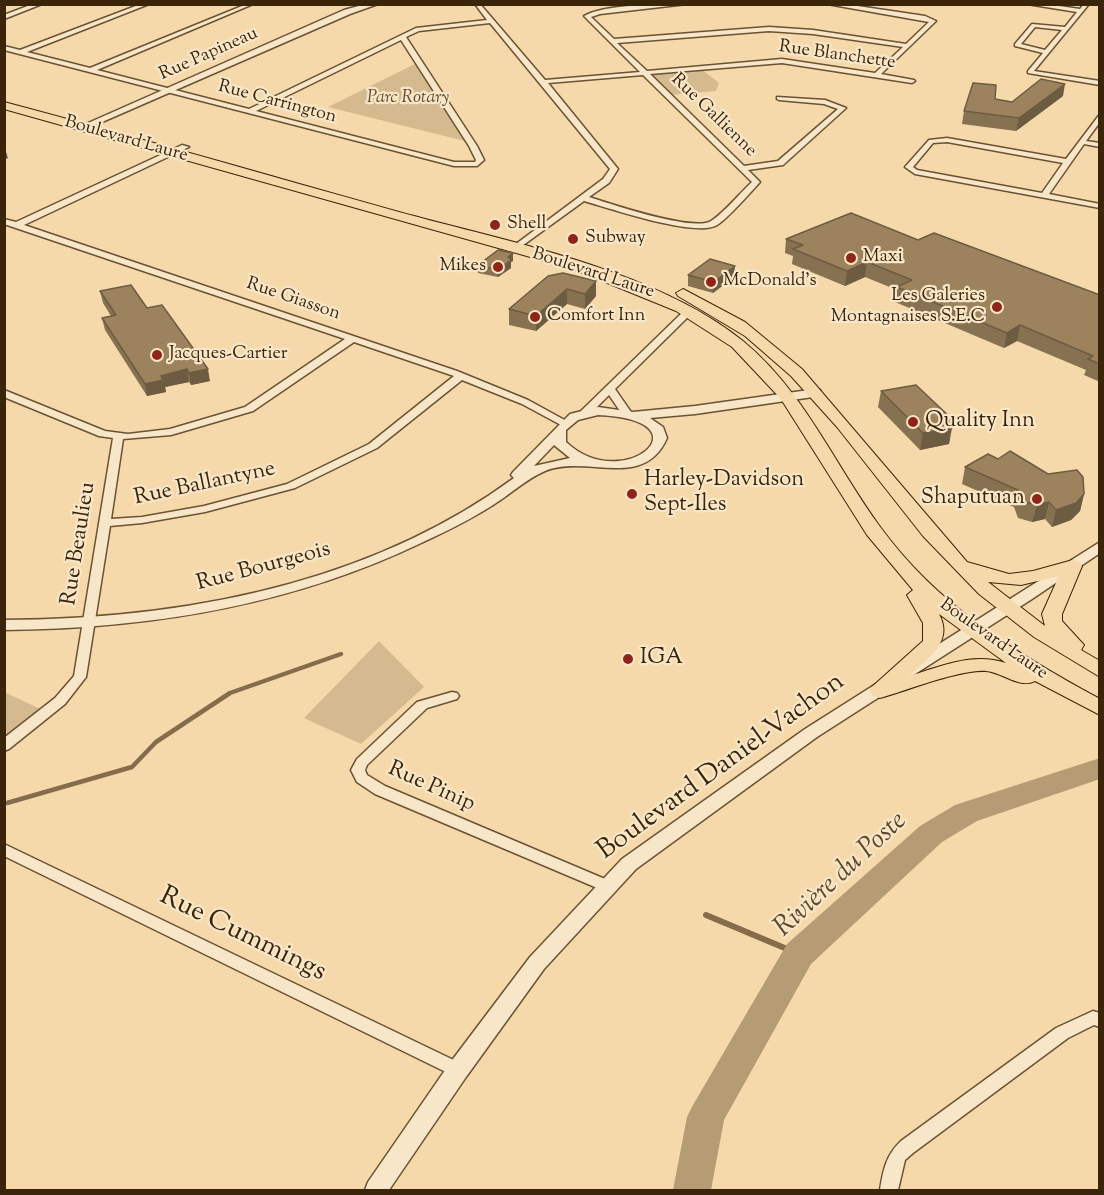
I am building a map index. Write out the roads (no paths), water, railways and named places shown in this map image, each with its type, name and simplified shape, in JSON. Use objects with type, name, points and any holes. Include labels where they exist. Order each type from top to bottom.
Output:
[{"type":"highway","name":"Boulevard Laure","points":[[4,95],[520,245],[647,290],[689,310],[725,332],[762,366],[788,397],[874,532],[924,590],[972,630],[1055,684],[1100,709]]},
{"type":"highway","name":"Boulevard Laure","points":[[4,105],[171,153],[651,280],[682,292],[732,321],[771,349],[816,393],[926,530],[1006,609],[1100,670]]},
{"type":"highway","points":[[926,530],[970,567],[989,578],[1023,580],[1073,566]]},
{"type":"highway","points":[[880,691],[927,647],[935,633],[932,616],[898,562]]},
{"type":"highway","points":[[1073,566],[1056,605],[1052,622],[1064,637],[1100,665]]},
{"type":"highway","points":[[880,691],[967,666],[987,664],[1015,671],[1100,709]]},
{"type":"street","points":[[4,17],[40,4]]},
{"type":"street","points":[[21,52],[147,4]]},
{"type":"street","points":[[92,70],[251,4]]},
{"type":"street","points":[[347,12],[355,4],[372,5]]},
{"type":"street","points":[[477,4],[576,120],[614,170],[606,181],[520,245]]},
{"type":"street","name":"Rue Gallienne","points":[[583,198],[688,226],[706,226],[713,224],[756,182],[587,15],[685,4]]},
{"type":"street","points":[[829,4],[933,21],[876,76]]},
{"type":"street","points":[[1029,4],[1081,11]]},
{"type":"street","points":[[1087,4],[1029,72],[1100,83]]},
{"type":"street","name":"Rue Papineau","points":[[83,127],[347,12],[372,5]]},
{"type":"street","points":[[250,111],[431,26],[491,21]]},
{"type":"street","points":[[1047,52],[1017,45],[1035,25],[1066,29]]},
{"type":"street","points":[[614,41],[770,29],[796,30],[908,46]]},
{"type":"street","name":"Rue Carrington","points":[[4,48],[454,164],[473,166],[480,160],[473,146],[403,38]]},
{"type":"street","name":"Rue Blanchette","points":[[542,82],[782,61],[912,81]]},
{"type":"street","points":[[744,168],[780,163],[843,108],[825,102],[779,98]]},
{"type":"street","points":[[1044,196],[1100,116]]},
{"type":"street","points":[[1068,162],[946,140],[931,141],[909,167],[915,172],[1100,206]]},
{"type":"street","points":[[1082,142],[1100,145]]},
{"type":"street","points":[[17,225],[185,147]]},
{"type":"street","name":"Rue Giasson","points":[[4,221],[460,376],[525,402],[565,423]]},
{"type":"street","points":[[565,423],[585,413],[689,310]]},
{"type":"street","points":[[4,393],[103,434],[118,437],[171,432],[249,409],[352,339]]},
{"type":"street","name":"Rue Ballantyne","points":[[105,523],[141,520],[205,509],[291,486],[373,447],[460,376]]},
{"type":"street","points":[[610,388],[631,414],[654,425],[659,431],[673,420],[695,411]]},
{"type":"street","points":[[585,413],[631,414],[695,411],[816,393]]},
{"type":"street","name":"Rue Bourgeois","points":[[514,481],[522,468],[557,435],[565,423]]},
{"type":"street","name":"Rue Bourgeois","points":[[4,625],[89,624],[158,617],[235,602],[297,586],[373,559],[436,531],[485,504],[514,481],[549,465],[566,461],[622,464],[643,458],[657,448],[660,440],[659,431]]},
{"type":"street","points":[[557,435],[565,451],[589,462]]},
{"type":"street","name":"Rue Beaulieu","points":[[4,746],[72,688],[82,669],[118,437]]},
{"type":"street","name":"Boulevard Daniel-Vachon","points":[[376,1191],[458,1070],[537,963],[629,864],[811,733],[880,691],[1073,566],[1100,546]]},
{"type":"street","name":"Rue Pinip","points":[[452,696],[422,705],[362,762],[358,770],[362,778],[380,790],[607,886]]},
{"type":"street","name":"Rue Cummings","points":[[4,849],[458,1070]]},
{"type":"street","points":[[889,1191],[897,1156],[923,1133],[1062,1033],[1092,1018],[1100,1020]]},
{"type":"waterway","points":[[7,803],[132,767],[156,742],[230,693],[341,654]]},
{"type":"waterway","name":"Rivière du Poste","points":[[692,1190],[706,1117],[799,954],[931,834],[966,813],[1100,768]]},
{"type":"waterway","points":[[706,915],[799,954]]},
{"type":"place","name":"Shell","points":[[495,225]]},
{"type":"place","name":"Subway","points":[[573,239]]},
{"type":"place","name":"Maxi","points":[[851,258]]},
{"type":"place","name":"Mikes","points":[[498,267]]},
{"type":"place","name":"McDonald's","points":[[711,282]]},
{"type":"place","name":"Les Galeries Montagnaises S.E.C","points":[[997,307]]},
{"type":"place","name":"Comfort Inn","points":[[535,317]]},
{"type":"place","name":"Jacques-Cartier","points":[[157,355]]},
{"type":"place","name":"Quality Inn","points":[[913,422]]},
{"type":"place","name":"Harley-Davidson Sept-Iles","points":[[632,494]]},
{"type":"place","name":"Shaputuan","points":[[1037,499]]},
{"type":"place","name":"IGA","points":[[628,659]]},
{"type":"park label","name":"Parc Rotary","points":[[408,99]]}]
